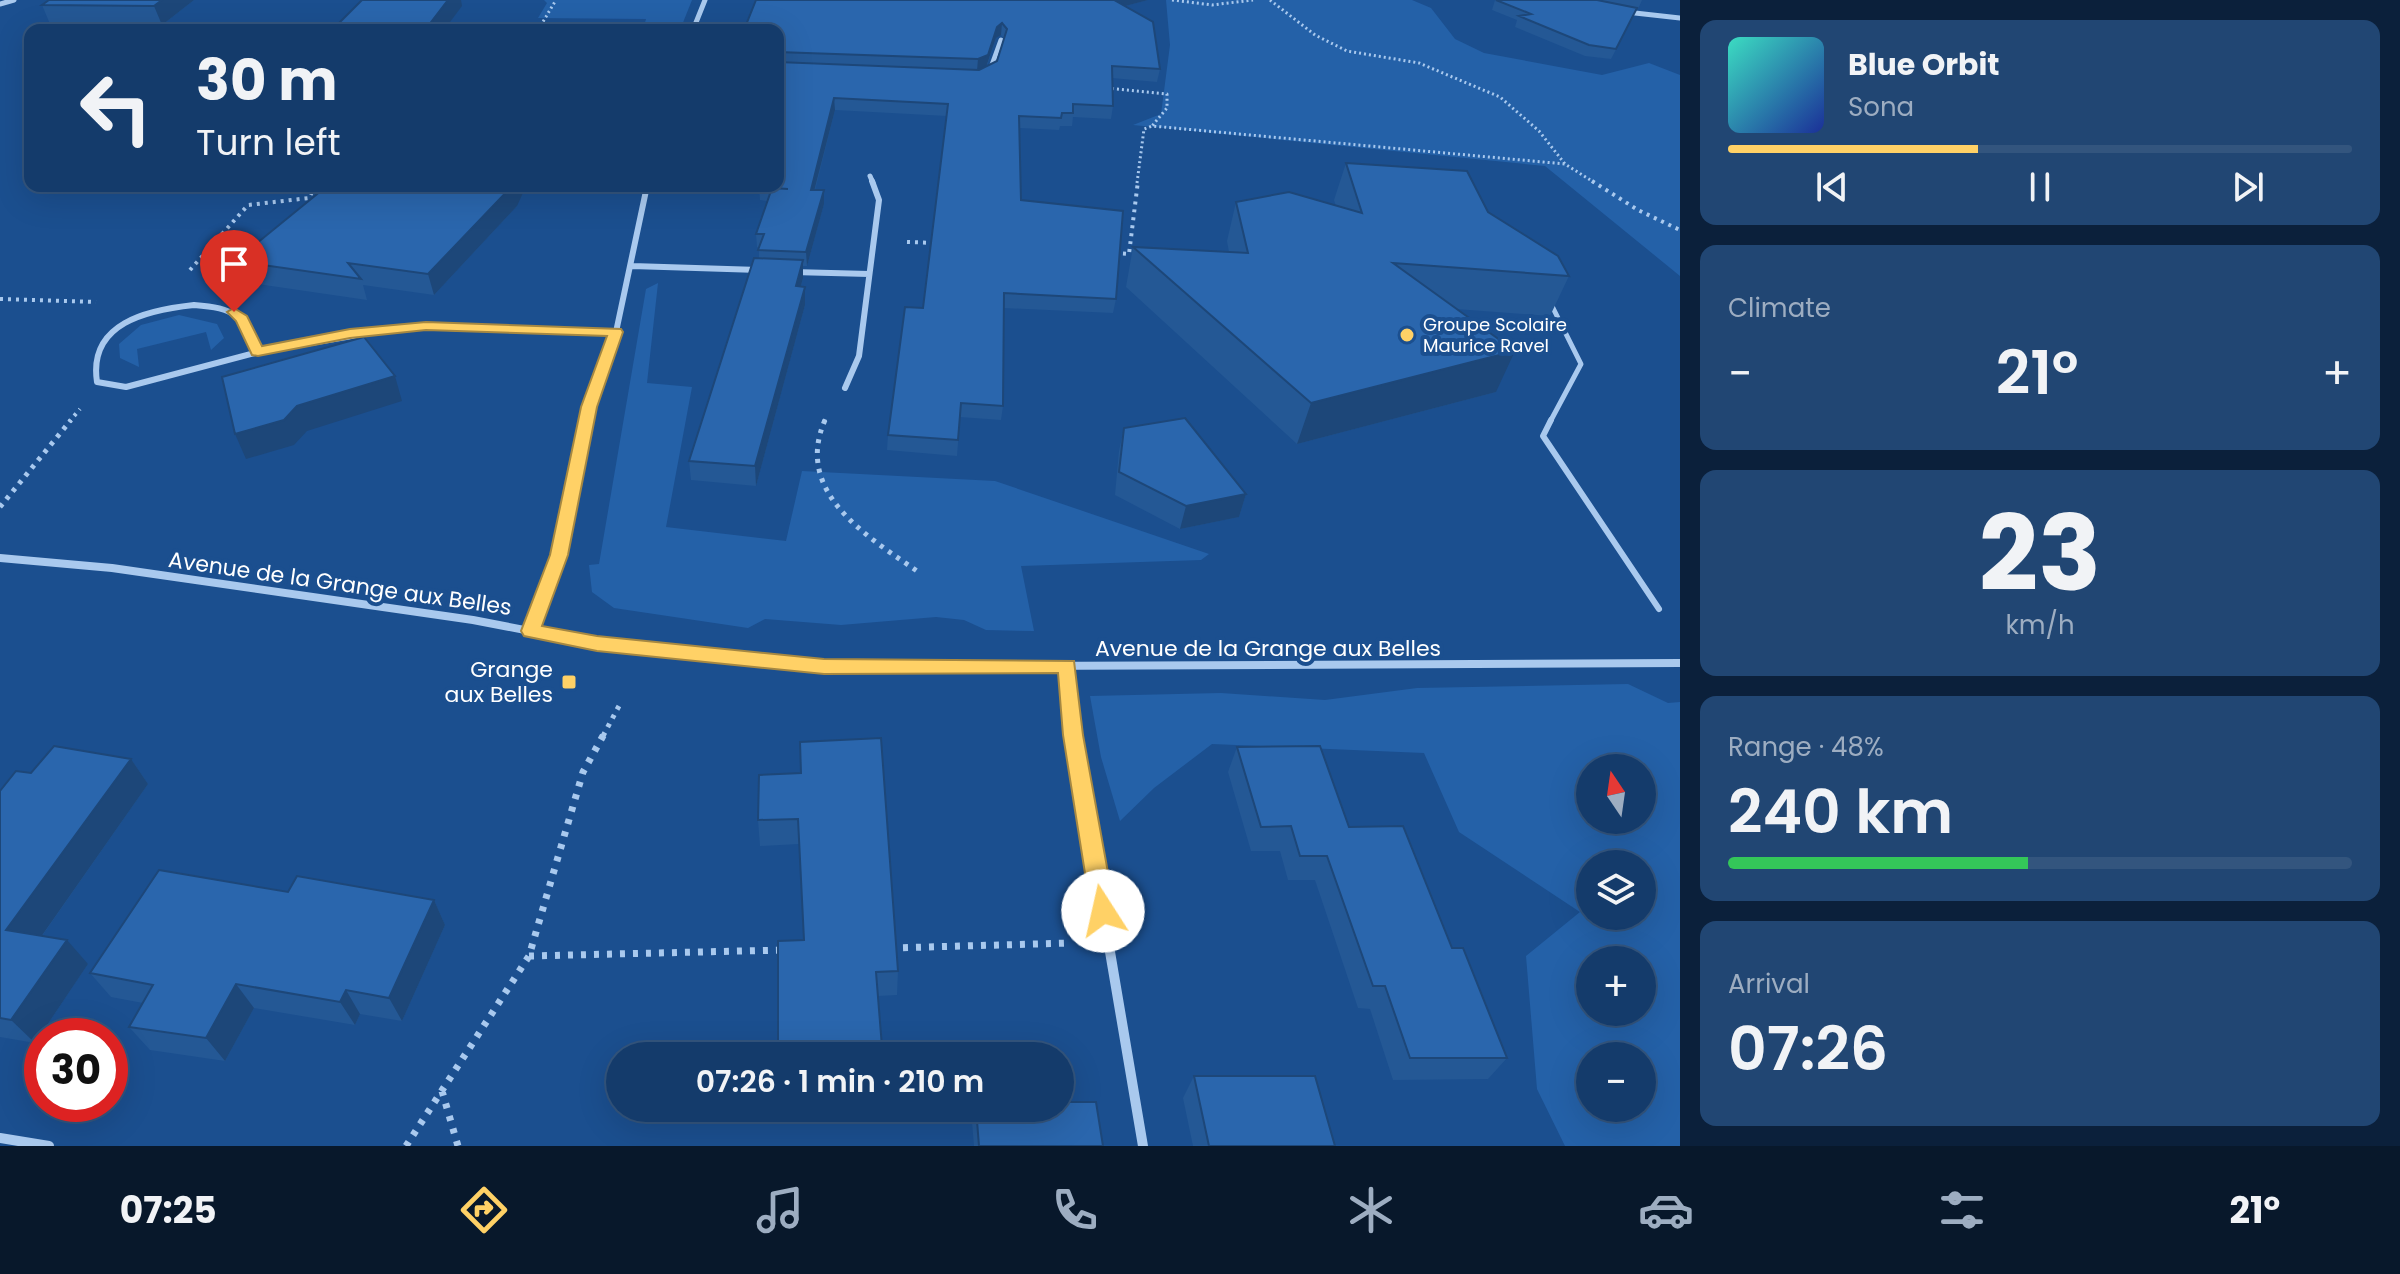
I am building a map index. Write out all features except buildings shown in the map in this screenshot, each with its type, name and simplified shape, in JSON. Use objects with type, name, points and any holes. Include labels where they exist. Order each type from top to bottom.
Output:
[{"type":"street","points":[[0,4],[14,0]]},
{"type":"street","points":[[695,24],[705,0]]},
{"type":"street","points":[[1624,12],[1680,18]]},
{"type":"street","points":[[984,76],[991,71],[1001,40]]},
{"type":"street","points":[[845,388],[859,356],[879,200],[870,176]]},
{"type":"street","points":[[531,631],[559,555],[589,407],[616,332],[646,192]]},
{"type":"street","points":[[632,266],[764,271]]},
{"type":"street","points":[[779,271],[869,274]]},
{"type":"street","points":[[258,352],[242,319],[234,312],[192,305],[156,311],[118,327],[95,349],[94,376],[104,386],[126,387],[258,352],[350,334],[426,326],[616,332]]},
{"type":"street","name":"Avenue de la Grange aux Belles","points":[[0,558],[112,568],[531,631],[597,644],[824,667],[1680,663]]},
{"type":"street","points":[[1067,666],[1073,735],[1143,1146]]},
{"type":"street","points":[[0,1138],[49,1146]]},
{"type":"lane","points":[[1548,299],[1581,364],[1543,436],[1659,609]]},
{"type":"path","points":[[542,24],[556,0]]},
{"type":"path","points":[[1172,0],[1212,5],[1253,0]]},
{"type":"path","points":[[1270,0],[1315,35],[1347,51],[1419,63],[1500,97],[1539,131],[1565,164],[1638,210],[1680,230]]},
{"type":"path","points":[[1098,88],[1155,90],[1167,94],[1169,104],[1165,115],[1144,129],[1129,254],[1113,253]]},
{"type":"path","points":[[1152,126],[1565,164]]},
{"type":"path","points":[[187,273],[248,205],[309,198],[312,192]]},
{"type":"path","points":[[874,240],[938,244]]},
{"type":"path","points":[[0,299],[104,303],[156,311]]},
{"type":"path","points":[[0,507],[74,415],[104,386]]},
{"type":"path","points":[[845,388],[822,423],[814,467],[830,501],[920,573]]},
{"type":"path","points":[[406,1146],[529,956],[583,772],[620,704]]},
{"type":"path","points":[[884,948],[1071,943]]},
{"type":"path","points":[[529,956],[791,950]]},
{"type":"path","points":[[442,1091],[458,1146]]},
{"type":"shaded area","points":[[544,0],[692,0],[682,24],[645,24],[646,19],[538,18],[547,3]]},
{"type":"shaded area","points":[[1166,0],[1412,0],[1431,8],[1455,39],[1484,53],[1602,75],[1649,63],[1680,75],[1680,276],[1545,166],[1133,125],[1161,114],[1170,45]]},
{"type":"shaded area","points":[[658,283],[647,383],[692,387],[666,527],[786,541],[802,471],[995,481],[1209,554],[1201,560],[1021,566],[1034,631],[986,630],[964,620],[936,617],[841,625],[765,619],[748,628],[614,608],[592,592],[589,565],[599,564],[646,289]]},
{"type":"shaded area","points":[[179,315],[217,324],[224,338],[211,350],[206,332],[137,349],[139,367],[120,358],[119,344],[141,325]]},
{"type":"shaded area","points":[[1628,684],[1668,703],[1680,702],[1680,1146],[1565,1146],[1537,1089],[1526,956],[1576,915],[1576,930],[1656,930],[1656,850],[1576,850],[1576,909],[1459,832],[1424,753],[1212,744],[1154,788],[1120,821],[1101,757],[1090,696],[1221,693],[1325,700],[1417,688]]},
{"type":"place","name":"Groupe Scolaire Maurice Ravel","points":[[1407,335]]},
{"type":"place","name":"Grange aux Belles","points":[[569,682]]},
{"type":"route","points":[[234,312],[242,319],[258,352],[350,334],[426,326],[616,332],[589,407],[559,555],[531,631],[597,644],[824,667],[1067,666],[1073,735],[1103,911]]}]
